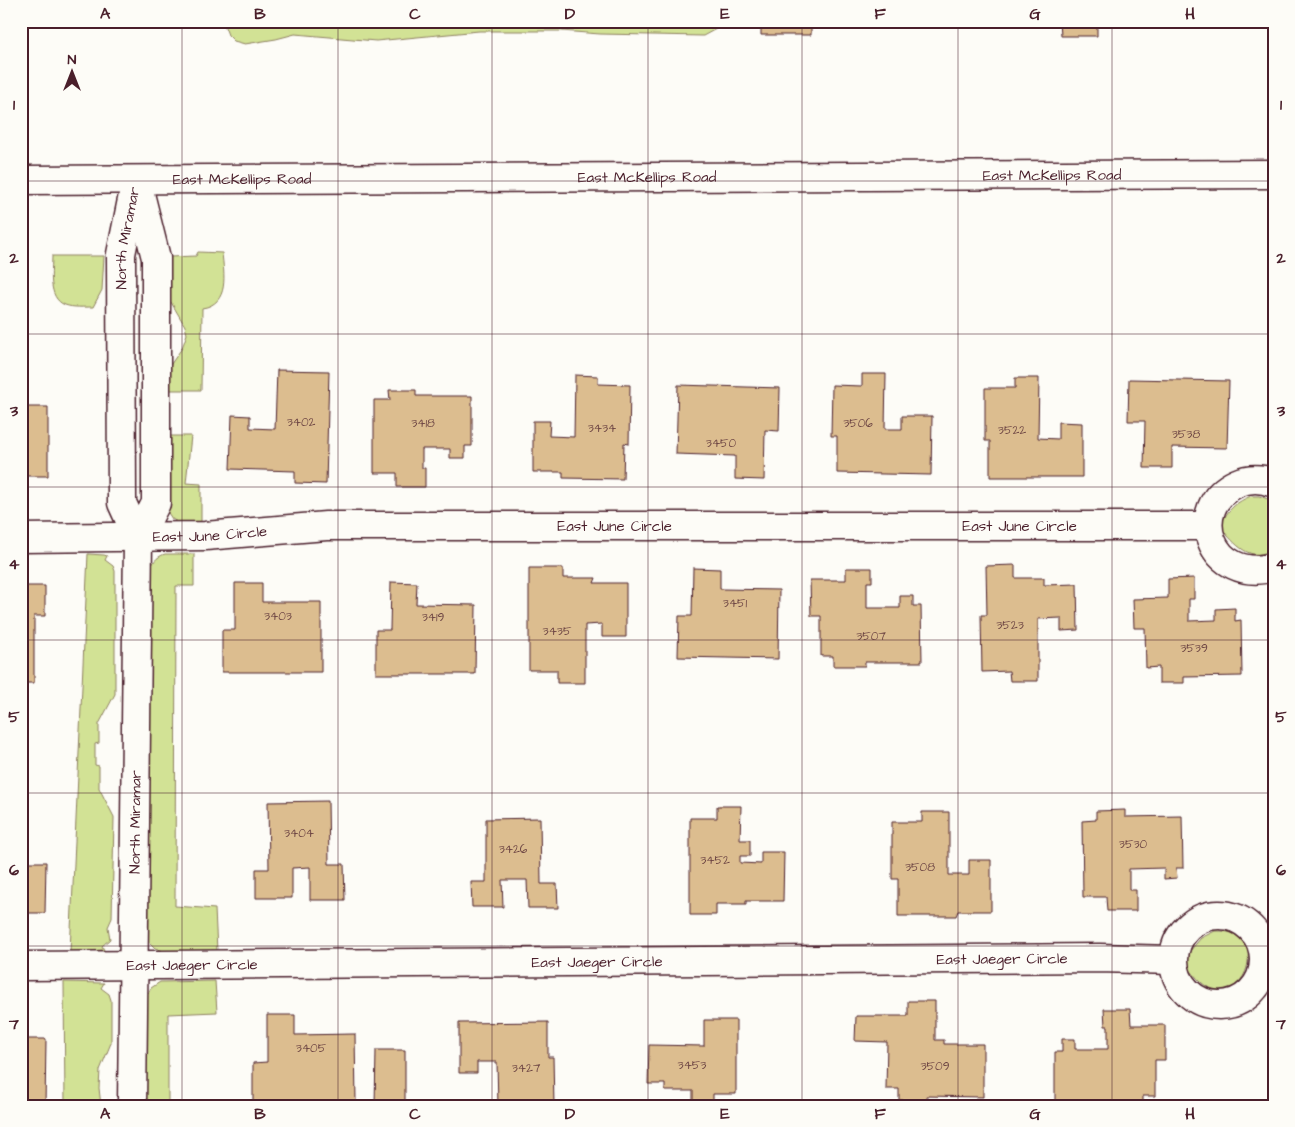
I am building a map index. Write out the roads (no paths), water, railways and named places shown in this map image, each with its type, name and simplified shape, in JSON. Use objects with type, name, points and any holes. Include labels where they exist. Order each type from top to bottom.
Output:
[{"type":"street","name":"East McKellips Road","points":[[21,180],[1274,174]]},
{"type":"street","name":"North Miramar","points":[[132,1106],[138,538],[122,503],[121,254],[136,180]]},
{"type":"street","points":[[1274,483],[1257,478],[1242,480],[1228,487],[1217,497],[1210,511],[1208,526],[1211,541],[1215,548],[1230,564],[1245,570],[1260,571],[1274,567]]},
{"type":"street","name":"East June Circle","points":[[21,538],[205,536],[326,526],[1208,526]]},
{"type":"street","name":"East Jaeger Circle","points":[[21,966],[1089,958],[1173,960]]}]
